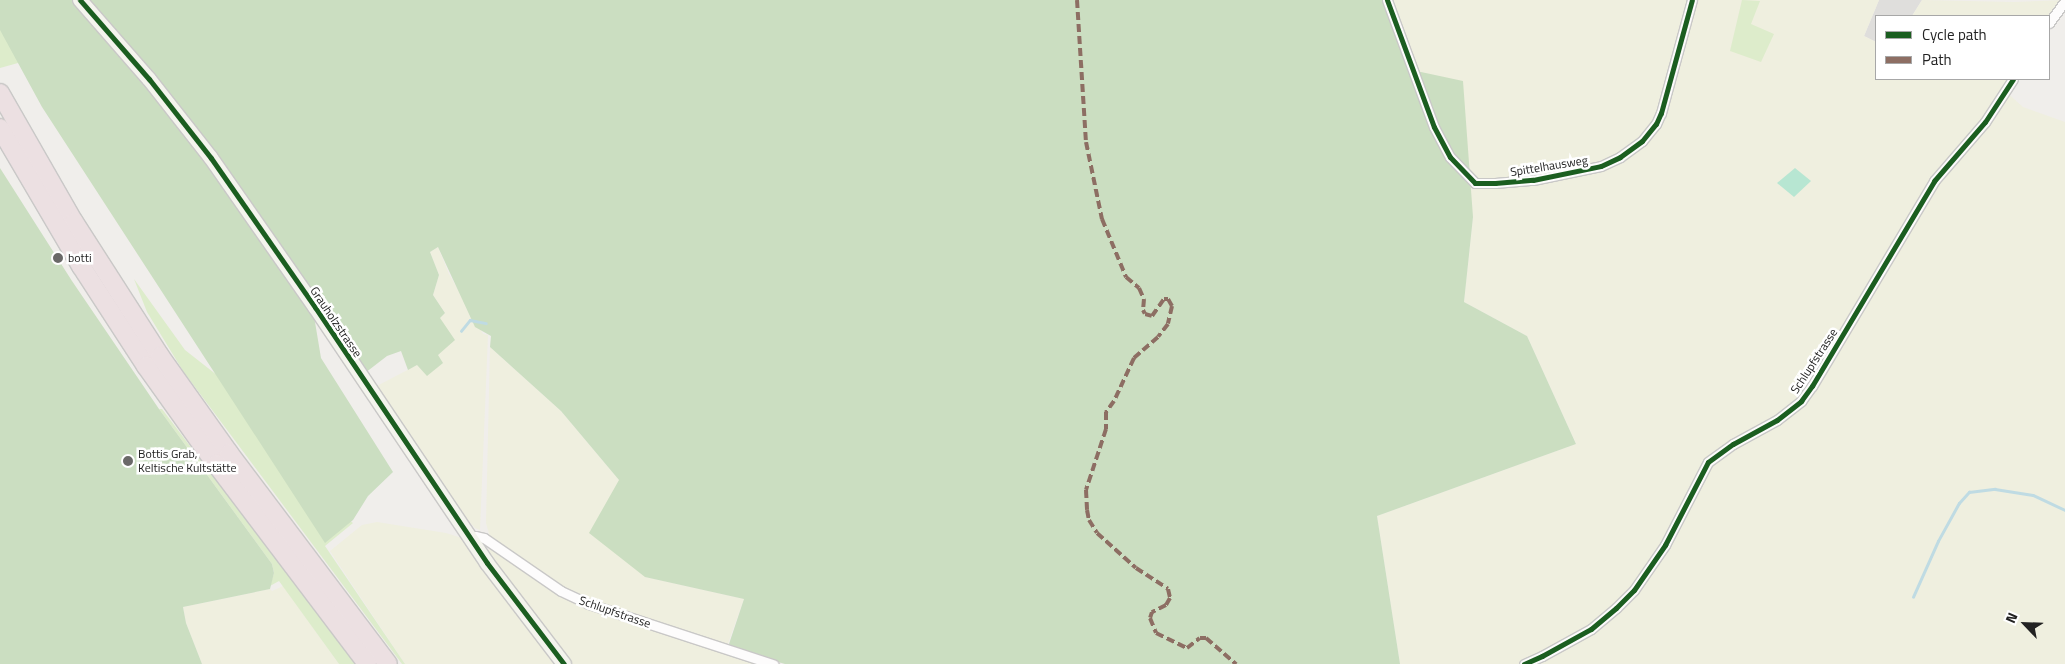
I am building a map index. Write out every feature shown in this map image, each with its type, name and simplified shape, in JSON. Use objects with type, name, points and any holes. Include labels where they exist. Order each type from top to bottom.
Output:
[{"type":"highway","points":[[0,93],[74,222],[155,349],[209,426],[388,664]]},
{"type":"highway","points":[[0,128],[76,259],[146,366],[221,471],[367,664]]},
{"type":"street","name":"Grauholzstrasse","points":[[80,0],[149,79],[211,158],[471,538],[564,664]]},
{"type":"street","name":"Spittelhausweg","points":[[1387,0],[1434,127],[1450,157],[1475,183],[1495,184],[1533,180],[1601,166],[1620,157],[1642,141],[1656,124],[1661,113],[1692,0]]},
{"type":"street","points":[[2050,22],[2065,1]]},
{"type":"street","name":"Schlupfstrasse","points":[[1524,664],[1591,629],[1616,608],[1634,590],[1666,545],[1708,462],[1733,444],[1777,420],[1801,401],[1812,386],[1934,181],[1985,122],[2012,80]]},
{"type":"street","name":"Schlupfstrasse","points":[[471,538],[476,536],[484,538],[561,591],[589,604],[773,664]]},
{"type":"shaded area","points":[[1879,0],[1922,0],[1913,15],[1875,15],[1875,42],[1864,36]]},
{"type":"green space","points":[[0,0],[1383,0],[1407,69],[1463,81],[1473,217],[1464,302],[1527,336],[1576,444],[1377,516],[1400,664],[785,664],[733,649],[729,644],[744,599],[645,577],[589,533],[619,480],[561,411],[490,347],[491,336],[475,327],[438,247],[430,252],[439,275],[433,295],[445,313],[440,318],[455,340],[438,355],[443,363],[427,376],[417,365],[408,370],[401,351],[387,356],[365,373],[314,316],[321,358],[393,472],[368,496],[353,520],[325,543],[42,107],[0,30]]},
{"type":"green space","points":[[1383,0],[1879,0],[1864,36],[1875,42],[1875,80],[2012,80],[2005,91],[2023,107],[2065,122],[2065,664],[1400,664],[1377,516],[1576,444],[1527,336],[1464,302],[1473,217],[1407,69]]},
{"type":"green space","points":[[1742,0],[1760,1],[1751,24],[1774,34],[1761,62],[1730,51]]},
{"type":"green space","points":[[1922,0],[2013,2],[2065,0],[2050,15],[1913,15]]},
{"type":"green space","points":[[0,21],[27,46],[18,63],[0,68]]},
{"type":"green space","points":[[0,168],[72,281],[159,409],[272,564],[274,573],[270,589],[183,607],[186,623],[202,664],[0,664]]},
{"type":"green space","points":[[1795,168],[1811,181],[1794,197],[1777,183]]},
{"type":"green space","points":[[438,247],[449,274],[483,334],[488,335],[480,530],[475,528],[464,516],[414,449],[373,388],[417,365],[427,375],[438,355],[440,318],[445,313],[433,295],[439,275],[430,252]]},
{"type":"green space","points":[[134,279],[185,350],[260,409],[332,507],[353,523],[325,546],[405,664],[402,664],[183,371],[147,312]]},
{"type":"green space","points":[[490,347],[561,411],[619,480],[645,577],[744,599],[726,649],[773,664],[405,664],[330,551],[362,525],[377,522],[446,533],[462,538],[477,559],[496,544],[490,537],[486,523]]},
{"type":"green space","points":[[159,409],[162,409],[355,664],[339,664],[279,581],[270,586],[274,573],[272,564]]},
{"type":"green space","points":[[283,586],[339,664],[202,664],[186,623],[183,607],[270,589],[272,591]]},
{"type":"waterway","points":[[461,331],[470,320],[486,323]]},
{"type":"waterway","points":[[1913,597],[1938,541],[1959,503],[1969,492],[1995,489],[2033,495],[2065,510]]},
{"type":"marked path","points":[[1077,0],[1086,142],[1102,219],[1126,277],[1139,288],[1144,299],[1143,310],[1145,314],[1152,316],[1164,299],[1168,299],[1172,306],[1168,324],[1158,337],[1134,358],[1114,401],[1106,412],[1106,429],[1086,490],[1089,520],[1097,533],[1136,568],[1168,589],[1170,598],[1166,605],[1152,612],[1150,618],[1156,633],[1187,648],[1200,638],[1206,638],[1236,664]]},
{"type":"cycle path","points":[[80,0],[149,79],[211,158],[315,307],[487,563],[564,664]]},
{"type":"cycle path","points":[[1387,0],[1434,127],[1450,157],[1475,183],[1533,180],[1601,166],[1620,157],[1642,141],[1656,124],[1661,113],[1692,0]]},
{"type":"cycle path","points":[[1524,664],[1591,629],[1616,608],[1634,590],[1665,545],[1708,462],[1733,444],[1777,420],[1801,401],[1812,386],[1934,181],[1985,122],[2012,80]]},
{"type":"place","name":"botti","points":[[58,258]]},
{"type":"place","name":"Bottis Grab, Keltische Kultstätte","points":[[128,461]]}]
